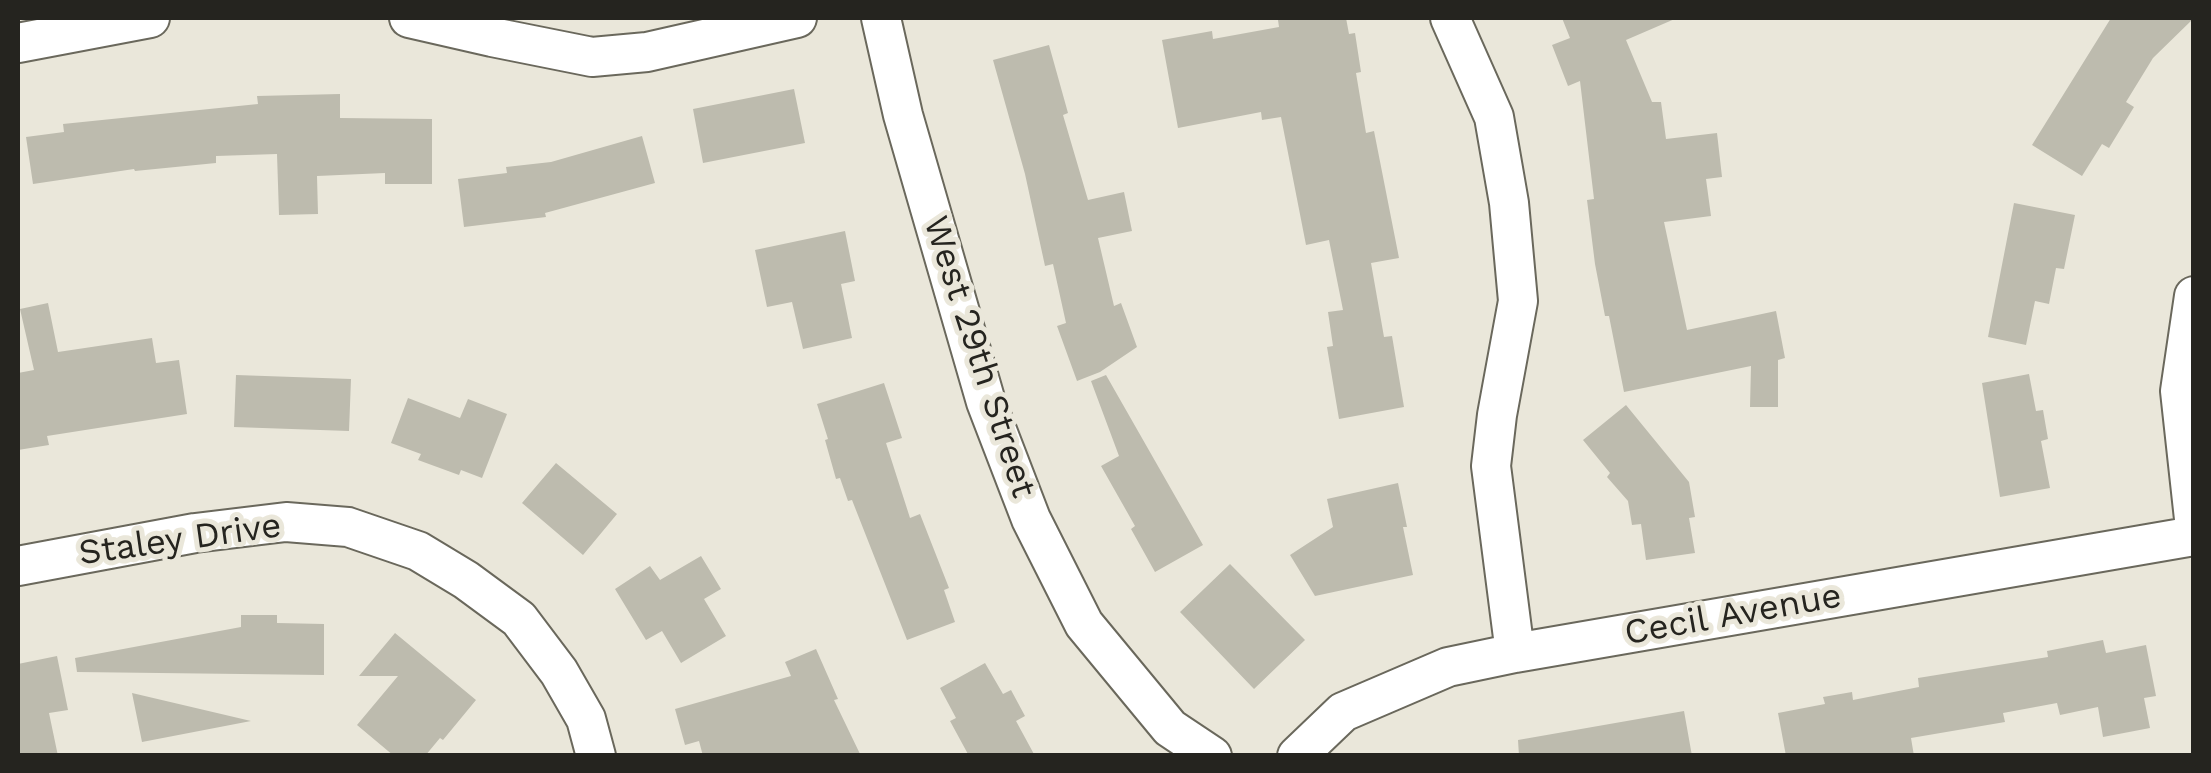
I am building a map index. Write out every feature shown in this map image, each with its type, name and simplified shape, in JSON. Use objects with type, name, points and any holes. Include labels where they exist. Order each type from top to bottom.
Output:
[{"type":"street","points":[[18,43],[150,18]]},
{"type":"street","points":[[409,18],[592,57],[647,52],[797,18]]},
{"type":"street","name":"West 29th Street","points":[[881,18],[903,115],[986,402],[1031,519],[1084,624],[1170,728],[1212,756]]},
{"type":"street","points":[[1450,18],[1494,117],[1509,203],[1518,300],[1492,466],[1515,653]]},
{"type":"street","points":[[2194,296],[2180,392],[2194,519]]},
{"type":"street","name":"Staley Drive","points":[[18,566],[195,533],[268,524],[348,527],[418,552],[466,580],[519,619],[559,672],[586,719],[596,756]]},
{"type":"street","name":"Cecil Avenue","points":[[1298,756],[1342,712],[1448,667],[2194,536]]},
{"type":"building","points":[[1346,18],[1349,34],[1355,33],[1361,72],[1356,73],[1366,133],[1374,131],[1399,258],[1371,263],[1384,337],[1392,336],[1404,407],[1339,419],[1327,347],[1333,346],[1328,312],[1343,310],[1329,240],[1306,245],[1281,117],[1262,120],[1261,112],[1178,128],[1162,40],[1212,31],[1213,39],[1279,27],[1278,20]]},
{"type":"building","points":[[1562,18],[1677,18],[1626,40],[1652,102],[1661,102],[1666,139],[1717,133],[1722,177],[1706,179],[1711,216],[1664,222],[1687,330],[1776,311],[1785,358],[1778,360],[1778,407],[1750,407],[1751,366],[1624,392],[1595,264],[1587,200],[1594,199],[1580,81],[1568,86],[1552,45],[1570,38]]},
{"type":"building","points":[[2111,18],[2194,18],[2153,58],[2126,102],[2134,107],[2109,148],[2102,144],[2082,176],[2032,145]]},
{"type":"building","points":[[1049,45],[1068,113],[1063,115],[1088,200],[1124,192],[1132,231],[1098,238],[1114,306],[1121,303],[1137,347],[1100,372],[1077,381],[1057,326],[1066,323],[1053,264],[1045,266],[1025,174],[993,60]]},
{"type":"building","points":[[794,89],[805,143],[703,163],[693,109]]},
{"type":"building","points":[[340,94],[340,118],[432,119],[432,184],[385,184],[385,173],[317,176],[318,214],[279,215],[277,154],[216,156],[216,163],[134,169],[33,184],[26,137],[64,132],[63,124],[258,104],[257,96]]},
{"type":"building","points":[[642,136],[655,183],[545,213],[546,217],[464,227],[458,179],[507,173],[506,167],[551,162]]},
{"type":"building","points":[[2014,203],[2075,215],[2064,269],[2056,268],[2049,304],[2035,301],[2026,345],[1988,337]]},
{"type":"building","points":[[845,231],[855,281],[841,284],[852,338],[803,349],[792,302],[767,307],[755,250]]},
{"type":"building","points":[[48,303],[58,352],[152,338],[156,363],[179,360],[187,414],[47,436],[49,445],[18,450],[18,373],[34,370],[20,309]]},
{"type":"building","points":[[2029,374],[2036,411],[2043,410],[2048,439],[2041,441],[2050,488],[2000,497],[1982,383]]},
{"type":"building","points":[[236,375],[351,379],[349,431],[234,427]]},
{"type":"building","points":[[1106,375],[1203,545],[1155,572],[1131,529],[1135,526],[1101,466],[1119,456],[1091,381]]},
{"type":"building","points":[[884,383],[902,438],[886,443],[910,518],[920,514],[949,588],[944,590],[955,622],[907,640],[852,500],[848,501],[840,478],[836,479],[817,404]]},
{"type":"building","points":[[408,398],[460,418],[468,399],[507,414],[482,478],[461,470],[459,475],[418,460],[421,454],[391,443]]},
{"type":"building","points":[[1626,405],[1689,482],[1695,517],[1689,518],[1695,553],[1646,560],[1641,524],[1632,525],[1628,501],[1583,440]]},
{"type":"building","points":[[556,463],[617,514],[583,555],[522,503]]},
{"type":"building","points":[[1398,483],[1413,575],[1315,596],[1290,555],[1333,527],[1327,499]]},
{"type":"building","points":[[701,556],[721,589],[704,599],[726,636],[681,663],[662,631],[646,640],[615,589],[650,566],[660,580]]},
{"type":"building","points":[[1230,564],[1305,640],[1254,689],[1180,612]]},
{"type":"building","points":[[241,615],[277,615],[277,623],[324,624],[324,675],[77,672],[75,658],[241,627]]},
{"type":"building","points":[[395,633],[476,700],[425,756],[394,756],[357,725],[398,676],[359,676]]},
{"type":"building","points":[[2103,640],[2106,653],[2146,645],[2156,696],[2144,698],[2150,728],[2103,737],[2098,707],[2060,715],[2057,703],[2003,713],[2005,722],[1911,738],[1914,756],[1786,756],[1778,713],[1825,704],[1823,697],[1852,692],[1853,700],[1919,687],[1918,678],[2048,657],[2047,651]]},
{"type":"building","points":[[816,649],[838,699],[834,700],[861,756],[703,756],[699,741],[685,745],[675,709],[791,676],[785,662]]},
{"type":"building","points":[[57,656],[68,710],[49,713],[58,756],[18,756],[18,664]]},
{"type":"building","points":[[985,663],[1003,694],[1011,690],[1025,716],[1016,721],[1035,756],[969,756],[950,721],[956,718],[940,688]]},
{"type":"building","points":[[132,693],[251,721],[142,742]]},
{"type":"building","points":[[1684,711],[1692,756],[1519,756],[1518,740]]}]
